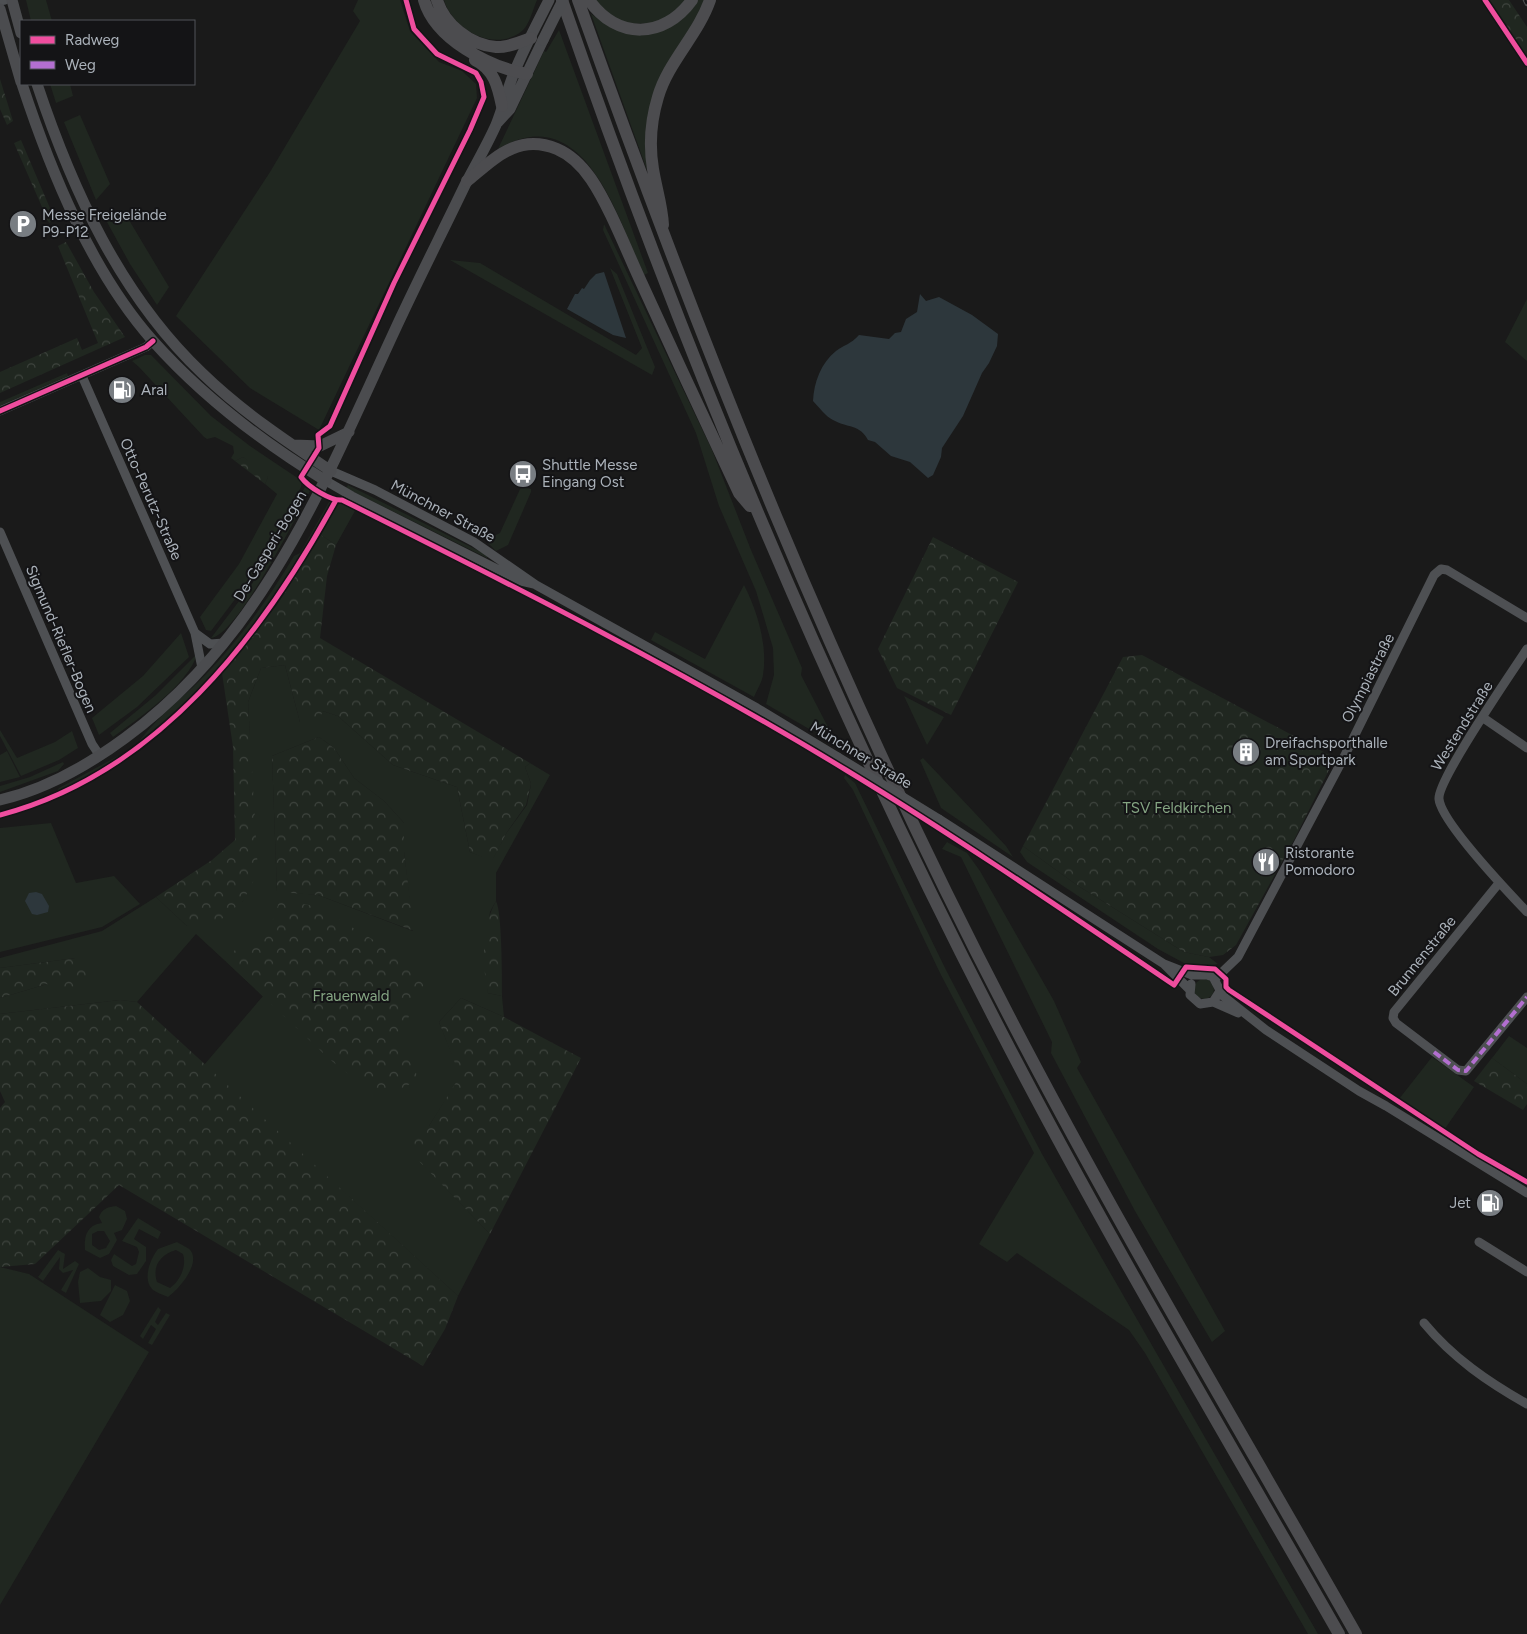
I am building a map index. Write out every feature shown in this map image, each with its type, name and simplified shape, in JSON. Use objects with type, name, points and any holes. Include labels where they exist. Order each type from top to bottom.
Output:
[{"type":"highway","points":[[424,0],[435,24],[459,45],[521,73]]},
{"type":"highway","points":[[437,0],[442,15],[450,24],[463,34],[479,42],[495,47],[537,39]]},
{"type":"highway","points":[[563,0],[583,60],[699,373],[758,516],[861,748],[996,1022],[1118,1249],[1339,1634]]},
{"type":"highway","points":[[578,0],[663,235],[739,427],[830,642],[946,889],[1068,1128],[1356,1634]]},
{"type":"highway","points":[[589,0],[609,21],[622,27],[638,30],[652,28],[674,19],[692,0]]},
{"type":"highway","points":[[663,235],[662,206],[651,154],[655,109],[663,84],[698,26],[710,0]]},
{"type":"highway","points":[[459,45],[463,54],[480,62],[489,71],[494,79],[502,106]]},
{"type":"highway","points":[[467,181],[499,154],[524,144],[535,144],[558,150],[579,164],[591,180],[618,233],[739,493],[758,516]]},
{"type":"main road","points":[[12,0],[20,29]]},
{"type":"main road","points":[[537,39],[538,23],[549,0]]},
{"type":"main road","points":[[496,125],[502,106],[521,73],[537,39],[563,0]]},
{"type":"main road","points":[[0,9],[20,76]]},
{"type":"main road","points":[[496,125],[510,109],[521,73]]},
{"type":"main road","points":[[23,85],[36,126],[78,223],[112,286],[153,341],[192,382],[230,415],[329,476]]},
{"type":"main road","points":[[37,85],[68,168],[90,217],[125,279],[161,329],[201,373],[238,405],[294,445],[329,476]]},
{"type":"main road","name":"De-Gasperi-Bogen","points":[[0,800],[50,783],[100,756],[148,720],[202,668],[224,643],[274,575],[329,476],[403,312],[496,125]]},
{"type":"main road","points":[[294,445],[320,446],[349,432]]},
{"type":"street","points":[[0,2],[5,0]]},
{"type":"street","points":[[0,411],[146,347],[153,341]]},
{"type":"street","name":"Otto-Perutz-Straße","points":[[82,376],[195,633],[202,668]]},
{"type":"street","name":"Münchner Straße","points":[[329,476],[352,496],[521,581],[536,585]]},
{"type":"street","name":"Münchner Straße","points":[[329,476],[368,486],[474,542],[536,585],[741,699],[838,757],[939,819],[1164,964],[1189,989],[1190,995],[1197,1003],[1203,1005],[1213,1002],[1251,1020],[1359,1091],[1527,1193]]},
{"type":"street","name":"Sigmund-Riefler-Bogen","points":[[0,532],[92,744],[100,756]]},
{"type":"street","name":"Olympiastraße","points":[[1215,979],[1231,965],[1242,948],[1334,776],[1434,576],[1441,569],[1447,570],[1527,618]]},
{"type":"street","points":[[195,633],[210,644],[224,643]]},
{"type":"street","name":"Westendstraße","points":[[1527,649],[1482,717],[1441,787],[1439,799],[1444,814],[1499,883],[1527,912]]},
{"type":"street","points":[[1482,717],[1527,748]]},
{"type":"street","name":"Brunnenstraße","points":[[1499,883],[1394,1012],[1393,1018],[1396,1023],[1458,1070],[1466,1071],[1527,997]]},
{"type":"street","name":"Münchner Straße","points":[[1164,964],[1198,976],[1207,975],[1215,979],[1220,991],[1251,1020]]},
{"type":"street","points":[[1189,989],[1192,981],[1198,976]]},
{"type":"street","points":[[1213,1002],[1220,991]]},
{"type":"street","points":[[1479,1242],[1527,1272]]},
{"type":"street","points":[[1424,1323],[1435,1336],[1475,1372],[1527,1404]]},
{"type":"green space","points":[[26,0],[46,0],[52,20],[31,20]]},
{"type":"green space","points":[[358,0],[400,0],[410,31],[439,62],[462,71],[476,84],[477,98],[319,430],[250,388],[176,316],[270,172],[360,21],[353,11]]},
{"type":"green space","points":[[444,0],[537,0],[524,29],[511,37],[500,40],[488,39],[466,29],[456,21]]},
{"type":"green space","points":[[593,0],[691,0],[662,23],[623,24]]},
{"type":"green space","points":[[698,0],[705,0],[702,10],[670,63],[647,170],[591,14],[605,23],[620,29],[635,33],[649,33],[663,30],[676,24]]},
{"type":"green space","points":[[1489,0],[1509,0],[1527,27],[1527,57]]},
{"type":"green space","points":[[559,30],[648,273],[644,275],[609,196],[593,171],[575,151],[553,139],[528,137],[498,149],[544,51],[546,52]]},
{"type":"green space","points":[[0,79],[13,121],[7,125],[0,109]]},
{"type":"green space","points":[[50,85],[70,85],[73,96],[56,103]]},
{"type":"green space","points":[[80,115],[110,184],[96,200],[64,122]]},
{"type":"green space","points":[[21,140],[55,220],[49,223],[14,143]]},
{"type":"green space","points":[[123,210],[169,287],[157,305],[130,264],[107,222]]},
{"type":"green space","points":[[604,224],[712,450],[751,550],[802,668],[801,675],[829,729],[823,737],[766,704],[774,675],[773,648],[756,591],[719,506],[696,433],[603,230]]},
{"type":"green space","points":[[66,242],[94,292],[125,337],[0,393],[0,372],[77,338],[82,350],[98,343],[58,246]]},
{"type":"green space","points":[[450,260],[480,263],[636,355],[642,348],[610,268],[617,274],[655,367],[652,375]]},
{"type":"green space","points":[[1527,299],[1527,361],[1505,342]]},
{"type":"green space","points":[[145,355],[151,355],[211,416],[250,446],[302,481],[301,487],[254,574],[211,631],[206,630],[200,617],[239,564],[277,494],[265,484],[268,477],[243,457],[235,461],[231,458],[234,453],[233,446],[215,437],[207,439],[204,437],[132,361]]},
{"type":"green space","points":[[67,373],[68,376],[0,406],[0,402]]},
{"type":"green space","points":[[243,457],[264,471],[268,477],[265,484],[235,461]]},
{"type":"green space","points":[[348,485],[488,555],[487,558],[346,488]]},
{"type":"green space","points":[[305,487],[311,489],[266,573],[236,618],[222,632],[211,638],[252,584]]},
{"type":"green space","points":[[521,487],[531,489],[531,492],[508,545],[496,551],[485,540],[500,533]]},
{"type":"green space","points":[[332,500],[329,511],[301,560],[261,617],[216,670],[142,743],[140,740],[148,731],[210,670],[245,629],[294,556],[300,553],[329,502]]},
{"type":"green space","points":[[341,503],[356,509],[336,545],[321,535],[337,505]]},
{"type":"green space","points":[[321,535],[336,545],[327,576],[320,638],[530,763],[525,767],[531,784],[526,805],[507,832],[492,861],[470,852],[457,787],[393,765],[338,716],[323,711],[318,721],[300,722],[285,665],[261,668],[248,702],[258,872],[243,901],[217,923],[187,926],[156,897],[212,860],[235,840],[233,747],[222,673],[277,605]]},
{"type":"green space","points":[[933,537],[1018,582],[951,715],[897,688],[878,649]]},
{"type":"green space","points":[[744,585],[757,617],[763,640],[764,664],[762,678],[754,697],[651,640],[655,632],[705,659]]},
{"type":"green space","points":[[181,633],[189,657],[137,707],[99,735],[92,718],[143,676]]},
{"type":"green space","points":[[197,654],[184,677],[173,689],[148,711],[113,737],[110,733],[156,695]]},
{"type":"green space","name":"TSV Feldkirchen","points":[[1142,655],[1335,758],[1294,840],[1236,945],[1223,955],[1209,957],[1184,952],[1077,885],[1023,846],[1123,657]]},
{"type":"green space","points":[[285,665],[300,722],[323,711],[338,716],[393,765],[457,787],[470,852],[492,860],[507,832],[527,805],[531,784],[525,767],[530,763],[550,775],[496,873],[496,901],[490,912],[485,954],[488,993],[502,996],[504,1017],[461,998],[439,1022],[461,1076],[429,1126],[417,1158],[490,1234],[458,1296],[204,1065],[263,996],[196,934],[137,1002],[120,1000],[0,1014],[0,998],[47,984],[76,958],[0,968],[0,958],[102,931],[156,897],[187,926],[243,901],[250,739],[248,702],[261,668]],"holes":[[[319,737],[334,748],[354,778],[384,801],[404,823],[404,852],[413,931],[318,895],[277,891],[272,756]]]},
{"type":"green space","points":[[904,696],[944,717],[927,745]]},
{"type":"green space","points":[[0,730],[17,758],[55,742],[72,731],[78,748],[59,760],[21,776],[0,736]]},
{"type":"green space","points":[[319,737],[334,748],[354,778],[384,801],[404,823],[404,852],[414,931],[318,895],[277,892],[272,756]]},
{"type":"green space","points":[[7,751],[20,777],[0,782],[0,755]]},
{"type":"green space","points":[[118,756],[120,759],[88,779],[53,796],[59,788]]},
{"type":"green space","points":[[923,758],[1006,846],[1013,857],[941,808],[920,760]]},
{"type":"green space","points":[[63,762],[64,764],[58,771],[0,792],[0,786],[30,777]]},
{"type":"green space","points":[[845,775],[855,783],[946,970],[1042,1154],[1318,1634],[1308,1634],[1145,1353],[1129,1330],[1017,1253],[1007,1262],[979,1244],[1034,1153],[940,973],[853,790],[844,778]]},
{"type":"green space","points":[[51,823],[76,883],[114,876],[140,904],[102,927],[0,952],[0,828]]},
{"type":"green space","points":[[947,842],[967,853],[980,871],[1054,1001],[1081,1062],[1077,1068],[1225,1331],[1212,1342],[1135,1211],[1051,1053],[1052,1042],[961,857],[942,849]]},
{"type":"green space","points":[[1023,846],[1077,885],[1184,952],[1209,957],[1218,964],[1196,968],[1158,949],[1027,862],[1020,852]]},
{"type":"green space","name":"Frauenwald","points":[[279,901],[309,905],[325,911],[407,960],[424,984],[398,1040],[417,1075],[408,1085],[395,1090],[381,1090],[367,1085],[340,1068],[229,964],[228,956],[265,931],[275,914]]},
{"type":"green space","points":[[496,901],[501,931],[502,996],[488,993],[484,958],[485,934]]},
{"type":"green space","points":[[76,958],[97,973],[68,992],[47,984],[0,998],[0,968]]},
{"type":"green space","points":[[1204,979],[1211,982],[1214,989],[1211,996],[1204,999],[1197,996],[1194,989],[1197,982]]},
{"type":"green space","points":[[461,998],[504,1017],[581,1058],[490,1234],[416,1158],[413,1133],[429,1126],[460,1076],[439,1022]]},
{"type":"green space","points":[[120,1000],[137,1002],[458,1296],[445,1329],[423,1366],[119,1185],[35,1264],[0,1267],[0,1108],[5,1102],[0,1091],[0,1014]]},
{"type":"green space","points":[[1509,1036],[1527,1048],[1527,1084],[1492,1058]]},
{"type":"green space","points":[[1432,1057],[1474,1087],[1444,1130],[1399,1099]]},
{"type":"green space","points":[[1492,1058],[1527,1084],[1527,1104],[1523,1110],[1474,1081]]},
{"type":"green space","points":[[113,1206],[125,1211],[127,1219],[122,1230],[114,1233],[117,1240],[109,1254],[100,1258],[85,1250],[86,1236],[93,1226],[102,1223],[99,1217],[102,1212]],"holes":[[[104,1231],[110,1241],[106,1248],[99,1250],[92,1245],[92,1234]]]},
{"type":"green space","points":[[138,1218],[161,1232],[158,1239],[139,1229],[134,1239],[146,1247],[146,1261],[137,1274],[129,1275],[113,1266],[111,1260],[114,1254],[132,1266],[136,1264],[139,1252],[137,1247],[122,1241]]},
{"type":"green space","points":[[177,1242],[190,1250],[193,1257],[191,1270],[178,1288],[168,1297],[153,1290],[148,1281],[148,1270],[152,1258],[158,1249]],"holes":[[[176,1250],[183,1254],[183,1268],[180,1277],[174,1285],[170,1288],[157,1282],[157,1266],[162,1258]]]},
{"type":"green space","points":[[58,1250],[65,1254],[63,1269],[75,1261],[79,1264],[66,1293],[61,1290],[73,1270],[63,1273],[59,1269],[60,1257],[43,1281],[38,1277]]},
{"type":"green space","points":[[0,1267],[29,1274],[149,1352],[0,1605]]},
{"type":"green space","points":[[88,1268],[100,1277],[111,1280],[111,1291],[101,1301],[80,1303],[78,1282],[80,1272]]},
{"type":"green space","points":[[115,1285],[127,1291],[130,1301],[123,1315],[110,1322],[100,1315]]},
{"type":"green space","points":[[158,1307],[161,1310],[155,1322],[158,1325],[166,1313],[170,1315],[152,1345],[148,1343],[156,1329],[151,1325],[143,1339],[140,1336]]},
{"type":"shaded area","points":[[604,272],[626,338],[613,335],[567,309],[575,294],[578,294],[582,288],[584,289],[596,274]]},
{"type":"shaded area","points":[[920,294],[926,301],[939,297],[972,315],[998,334],[997,346],[989,363],[982,373],[963,416],[942,448],[941,457],[933,475],[928,478],[910,462],[891,456],[875,442],[868,440],[861,431],[830,418],[813,401],[819,373],[831,356],[859,335],[889,339],[895,333],[901,332],[906,319],[917,312]]},
{"type":"shaded area","points":[[36,892],[42,894],[49,906],[48,912],[37,915],[32,914],[25,901],[29,893]]},
{"type":"railway","points":[[1525,0],[1527,4]]},
{"type":"marked path","points":[[1434,1052],[1458,1070],[1466,1071],[1527,997]]},
{"type":"cycle path","points":[[406,0],[414,29],[437,54],[476,73],[481,82],[484,97],[470,130],[394,283],[330,426],[318,435],[319,448],[301,477],[304,481],[326,496],[342,500],[660,663],[785,733],[929,822],[1174,985],[1186,967],[1215,969],[1226,979],[1226,987],[1229,990],[1478,1154],[1527,1182]]},
{"type":"cycle path","points":[[1485,0],[1527,63]]},
{"type":"cycle path","points":[[0,411],[146,347],[153,341]]},
{"type":"cycle path","points":[[0,815],[56,795],[108,768],[156,733],[199,693],[239,649],[274,601],[307,551],[336,500]]},
{"type":"place","name":"Messe Freigelände P9-P12","points":[[23,224]]},
{"type":"place","name":"Aral","points":[[122,390]]},
{"type":"place","name":"Shuttle Messe Eingang Ost","points":[[523,474]]},
{"type":"place","name":"Dreifachsporthalle am Sportpark","points":[[1246,752]]},
{"type":"place","name":"Ristorante Pomodoro","points":[[1266,862]]},
{"type":"place","name":"Jet","points":[[1490,1203]]}]
